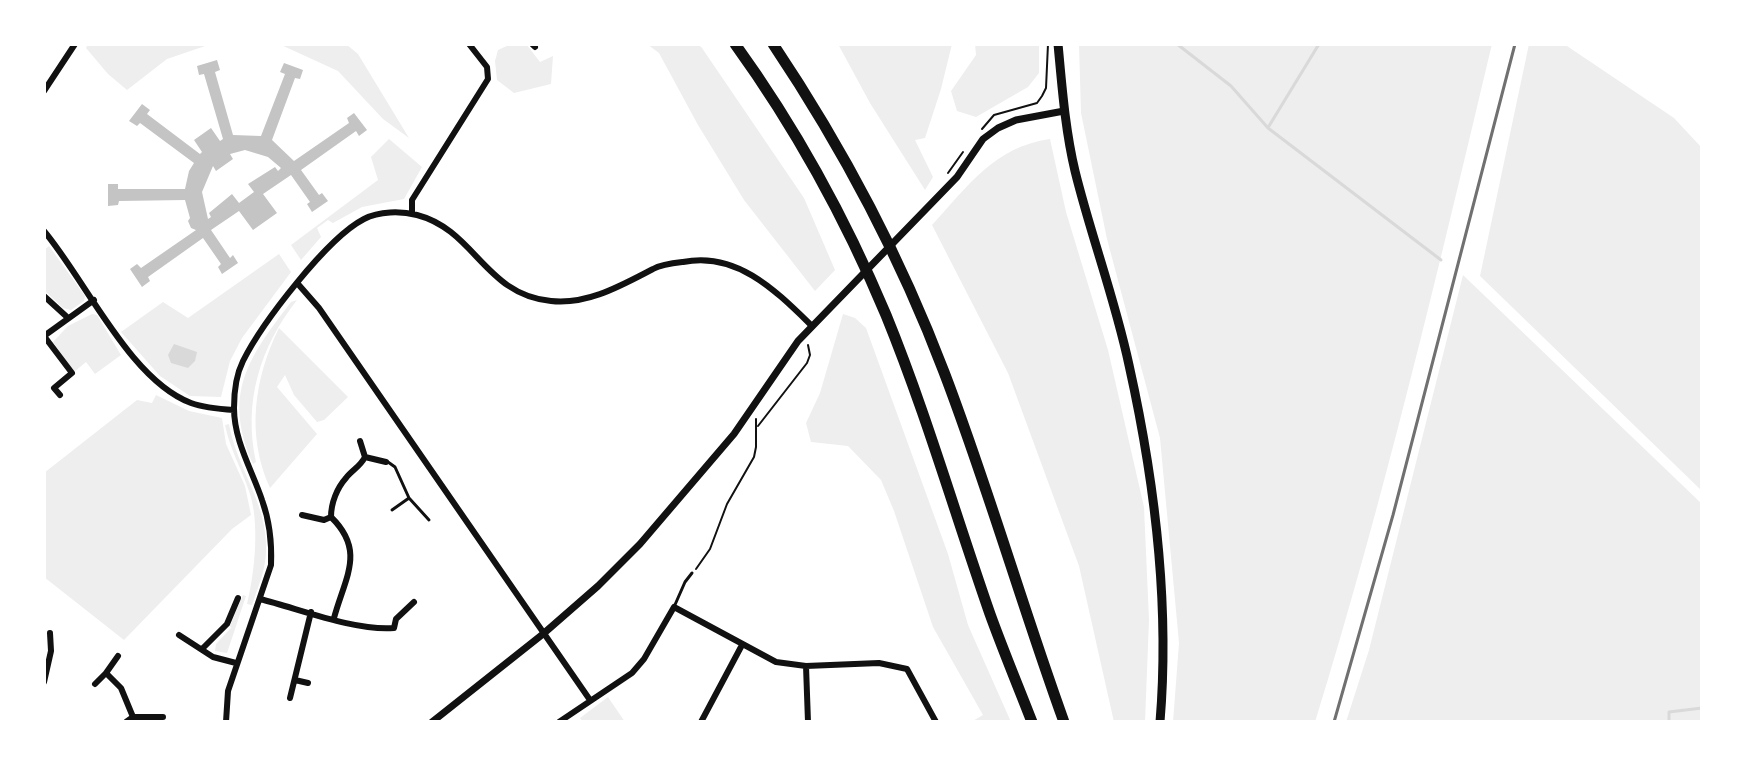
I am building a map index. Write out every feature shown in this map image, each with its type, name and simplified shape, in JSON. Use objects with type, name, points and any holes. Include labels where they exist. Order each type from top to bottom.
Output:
[{"type":"highway","points":[[735,44],[802,148],[844,224],[885,313],[927,423],[990,613],[1032,722]]},
{"type":"highway","points":[[773,44],[843,155],[912,295],[945,374],[1064,722]]},
{"type":"main road","points":[[1058,44],[1064,111],[1074,167],[1129,363],[1152,484],[1163,604],[1160,722]]},
{"type":"street","points":[[44,91],[75,44]]},
{"type":"street","points":[[412,214],[412,200],[488,79],[487,67],[471,47],[481,44]]},
{"type":"street","points":[[432,722],[543,634],[640,544],[714,459],[785,357],[951,183],[983,139],[1016,120],[1064,111]]},
{"type":"street","points":[[226,722],[228,691],[236,663],[271,565],[271,532],[240,442],[234,410],[235,386],[254,342],[326,249],[344,231],[366,218],[388,213],[412,214],[434,220],[449,228],[488,272],[520,294],[551,301],[582,299],[617,288],[658,266],[689,260],[716,261],[760,278],[812,326]]},
{"type":"street","points":[[44,231],[124,346],[156,381],[187,402],[206,408],[234,410]]},
{"type":"street","points":[[298,284],[319,308],[590,700]]},
{"type":"street","points":[[44,296],[67,317]]},
{"type":"street","points":[[60,395],[54,388],[72,373],[44,336],[94,300]]},
{"type":"street","points":[[334,618],[350,564],[352,545],[344,530],[331,517],[331,507],[345,478],[365,457],[360,441]]},
{"type":"street","points":[[365,457],[386,462]]},
{"type":"street","points":[[302,515],[324,520],[331,517]]},
{"type":"street","points":[[202,649],[227,624],[238,598]]},
{"type":"street","points":[[260,599],[334,618],[394,628],[401,635]]},
{"type":"street","points":[[394,628],[396,619],[414,602]]},
{"type":"street","points":[[559,722],[632,673],[644,659],[674,607],[776,662],[806,666],[879,663],[907,669],[936,722]]},
{"type":"street","points":[[290,698],[311,612]]},
{"type":"street","points":[[44,682],[48,676],[50,633]]},
{"type":"street","points":[[179,635],[213,657],[236,663]]},
{"type":"street","points":[[701,722],[742,645]]},
{"type":"street","points":[[51,651],[63,654]]},
{"type":"street","points":[[95,684],[118,656]]},
{"type":"street","points":[[806,666],[808,722]]},
{"type":"street","points":[[106,673],[121,688],[129,720],[163,717]]},
{"type":"street","points":[[295,680],[308,683]]},
{"type":"lane","points":[[386,462],[395,467],[409,498],[429,520]]},
{"type":"lane","points":[[392,510],[409,498]]},
{"type":"lane","points":[[674,607],[692,573]]},
{"type":"path","points":[[978,132],[994,115],[1037,103],[1046,88],[1048,44]]},
{"type":"path","points":[[757,427],[807,363],[810,355],[808,345]]},
{"type":"path","points":[[692,573],[710,549],[727,504],[754,457],[757,427],[752,407]]},
{"type":"shaded area","points":[[88,44],[211,44],[167,59],[127,90],[108,74],[86,48]]},
{"type":"shaded area","points":[[279,44],[346,44],[358,54],[409,138],[383,119],[338,71]]},
{"type":"shaded area","points":[[647,44],[698,44],[702,48],[804,198],[835,270],[815,291],[744,200],[659,53]]},
{"type":"shaded area","points":[[838,44],[952,44],[925,138],[915,140],[933,177],[925,190],[870,103]]},
{"type":"shaded area","points":[[975,44],[1039,44],[1039,73],[1028,87],[976,117],[957,111],[951,91],[976,55]]},
{"type":"shaded area","points":[[1079,44],[1492,44],[1387,469],[1315,722],[1173,722],[1179,643],[1160,438],[1107,239],[1081,113]]},
{"type":"shaded area","points":[[1529,44],[1564,44],[1674,118],[1702,148],[1702,491],[1480,276]]},
{"type":"shaded area","points":[[509,45],[527,45],[540,62],[553,56],[551,84],[514,93],[497,80],[495,61],[498,50]]},
{"type":"shaded area","points":[[389,139],[422,167],[404,199],[362,207],[333,223],[328,220],[317,228],[321,237],[301,260],[291,245],[378,180],[371,157]]},
{"type":"shaded area","points":[[1050,139],[1066,212],[1108,350],[1144,507],[1149,620],[1145,722],[1114,722],[1079,566],[1008,373],[932,225],[970,183],[998,159],[1030,143]]},
{"type":"shaded area","points":[[49,246],[85,296],[84,301],[71,310],[63,308],[44,290],[44,250]]},
{"type":"shaded area","points":[[279,254],[291,272],[242,338],[230,361],[221,397],[190,396],[160,376],[121,332],[163,302],[188,318]]},
{"type":"shaded area","points":[[1463,275],[1702,504],[1702,722],[1346,722],[1369,650]]},
{"type":"shaded area","points":[[297,300],[273,337],[258,376],[252,418],[256,462],[253,464],[240,417],[244,378],[263,341],[291,302]]},
{"type":"shaded area","points":[[92,314],[97,315],[121,355],[95,374],[86,362],[74,372],[53,342],[68,326]]},
{"type":"shaded area","points":[[843,314],[855,318],[866,328],[948,554],[968,625],[1011,722],[971,722],[983,715],[933,627],[881,480],[848,446],[811,442],[806,423],[820,393]]},
{"type":"shaded area","points":[[279,328],[348,397],[324,420],[317,422],[294,395],[285,375],[277,387],[317,434],[270,488],[258,448],[256,407],[264,367]]},
{"type":"shaded area","points":[[174,344],[197,352],[195,361],[188,368],[171,363],[168,355]]},
{"type":"shaded area","points":[[156,395],[189,411],[222,418],[226,444],[245,486],[251,515],[232,529],[124,640],[44,577],[44,473],[137,400],[152,403]]},
{"type":"shaded area","points":[[229,424],[257,501],[265,533],[265,564],[252,605],[247,604],[254,562],[254,517],[249,491],[227,434],[225,425]]},
{"type":"shaded area","points":[[243,595],[246,596],[227,653],[215,651],[216,644],[231,628]]},
{"type":"shaded area","points":[[608,697],[625,722],[583,722],[580,718]]},
{"type":"building","points":[[217,60],[220,70],[215,72],[233,135],[261,136],[285,74],[280,72],[284,63],[303,70],[300,79],[295,78],[272,140],[294,161],[349,123],[347,118],[354,113],[367,130],[359,136],[356,131],[301,170],[319,195],[322,193],[328,201],[312,212],[307,204],[310,202],[291,175],[263,194],[277,213],[253,230],[239,211],[211,230],[230,258],[233,255],[238,263],[222,274],[218,267],[221,264],[203,238],[148,277],[150,281],[142,287],[130,269],[137,264],[141,268],[196,230],[191,228],[188,221],[190,218],[185,200],[119,201],[118,205],[108,206],[108,184],[118,184],[118,189],[185,189],[194,163],[140,123],[137,126],[129,121],[142,104],[150,110],[147,114],[200,154],[202,152],[194,140],[211,128],[220,141],[223,139],[204,74],[199,75],[197,66]],"holes":[[[245,150],[268,157],[281,168],[278,171],[275,167],[248,184],[254,192],[239,203],[232,194],[209,213],[211,217],[208,219],[202,192],[213,166],[216,171],[233,159],[230,154]]]},
{"type":"waterway","points":[[1177,44],[1231,86],[1268,128],[1441,260]]},
{"type":"waterway","points":[[1269,126],[1319,44]]},
{"type":"waterway","points":[[1669,722],[1669,712],[1702,708]]},
{"type":"railway","points":[[1334,722],[1393,515],[1515,44]]}]
